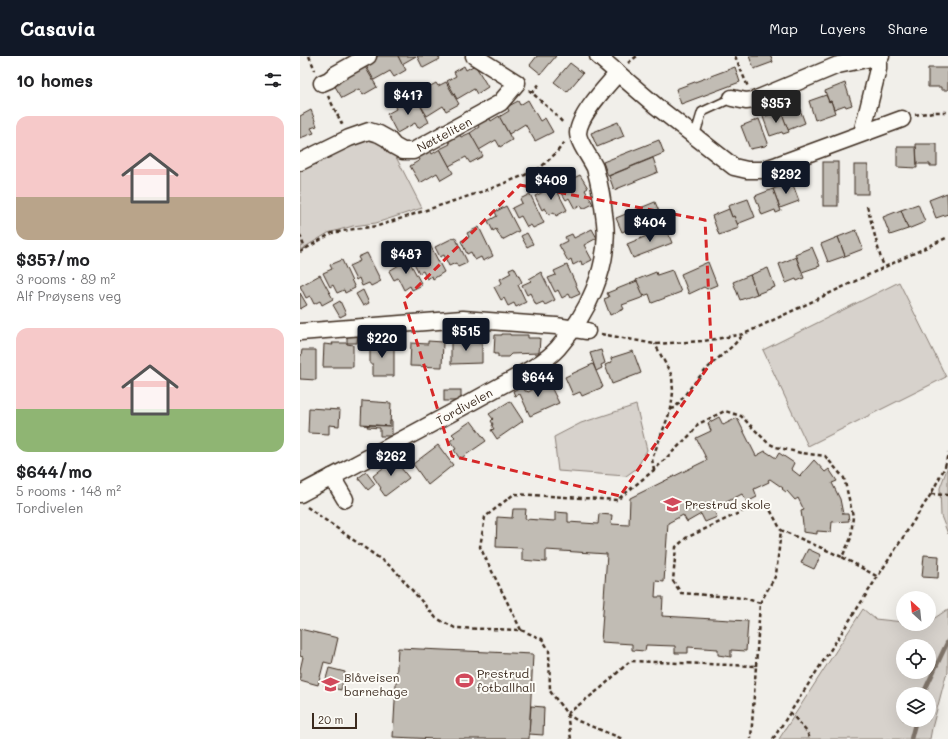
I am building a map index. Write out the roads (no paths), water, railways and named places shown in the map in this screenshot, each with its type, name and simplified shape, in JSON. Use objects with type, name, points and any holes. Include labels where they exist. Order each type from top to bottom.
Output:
[{"type":"street","points":[[322,84],[336,74],[368,56]]},
{"type":"street","name":"Nøtteliten","points":[[300,162],[349,138],[369,131],[388,139],[394,146],[403,151],[413,151],[500,103],[516,83],[474,56]]},
{"type":"street","points":[[598,56],[656,106],[695,135],[720,157],[734,167],[747,170],[762,170],[902,119]]},
{"type":"street","points":[[732,98],[746,101],[754,100],[838,66],[879,56],[878,69],[862,133]]},
{"type":"street","name":"Tordivelen","points":[[303,500],[332,477],[534,367],[580,330],[600,273],[605,236],[603,205],[594,168],[575,134],[589,108],[618,73]]},
{"type":"street","points":[[300,332],[463,319],[556,326],[580,330]]},
{"type":"street","points":[[332,477],[345,499]]},
{"type":"lane","points":[[695,135],[702,112],[732,98]]},
{"type":"waterway","points":[[926,687],[948,641]]},
{"type":"waterway","points":[[911,739],[914,727]]},
{"type":"place","name":"Prestrud skole","points":[[672,504]]},
{"type":"place","name":"Prestrud fotballhall","points":[[464,680]]},
{"type":"place","name":"Blåveisen barnehage","points":[[331,684]]}]
